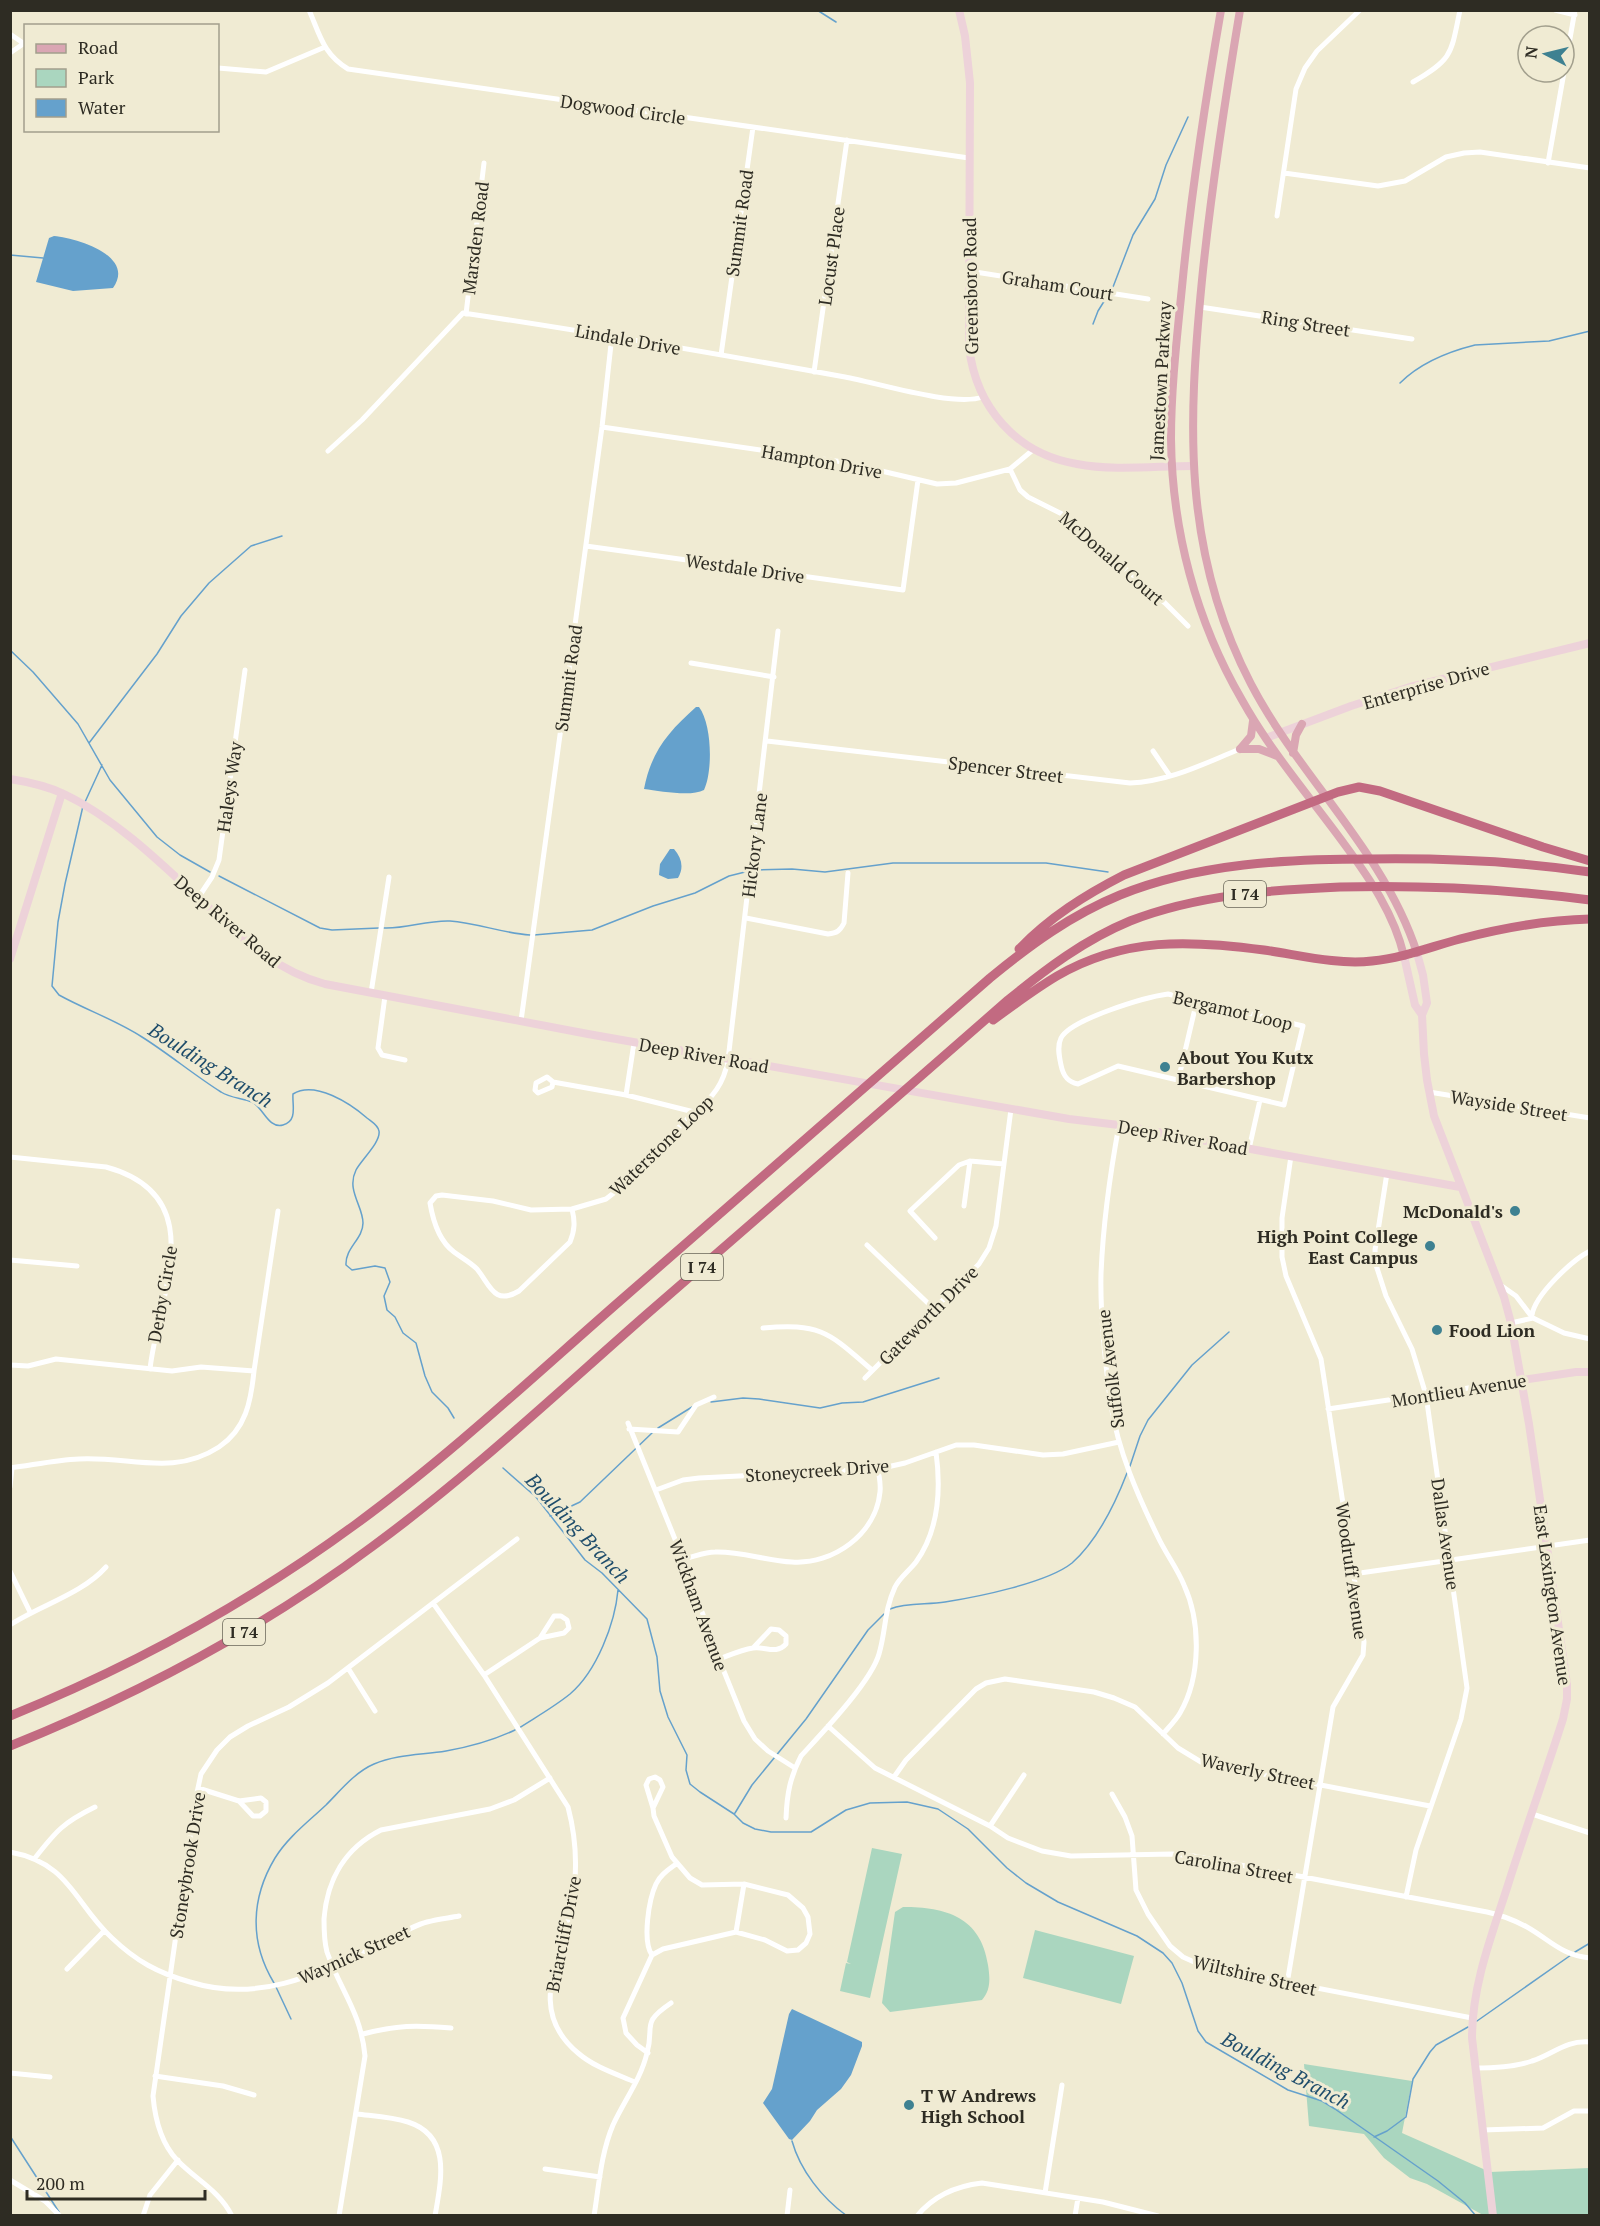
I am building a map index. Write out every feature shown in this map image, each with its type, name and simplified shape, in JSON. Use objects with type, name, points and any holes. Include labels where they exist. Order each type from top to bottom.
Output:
[{"type":"highway","points":[[990,978],[1042,926],[1100,888],[1150,864],[1312,801],[1359,787],[1380,790],[1522,840],[1590,861]]},
{"type":"highway","name":"I 74","points":[[10,1716],[97,1678],[174,1640],[277,1579],[357,1524],[458,1442],[990,978],[1042,938],[1098,904],[1139,888],[1203,871],[1289,862],[1398,859],[1485,861],[1590,872]]},
{"type":"highway","name":"I 74","points":[[10,1746],[109,1704],[197,1659],[292,1602],[373,1546],[476,1464],[1024,986],[1075,950],[1129,922],[1187,903],[1259,892],[1365,887],[1483,890],[1590,900]]},
{"type":"highway","points":[[948,1053],[1056,976],[1094,958],[1133,947],[1200,942],[1350,962],[1372,961],[1417,953],[1456,940],[1503,929],[1551,921],[1590,919]]},
{"type":"main road","name":"Jamestown Parkway","points":[[1221,10],[1202,123],[1186,250],[1173,384],[1172,466],[1181,536],[1196,598],[1222,663],[1253,721],[1372,882],[1397,933],[1404,956]]},
{"type":"main road","name":"Jamestown Parkway","points":[[1240,10],[1214,174],[1193,394],[1193,465],[1200,532],[1214,592],[1228,636],[1246,675],[1293,754],[1383,877],[1399,906],[1417,953]]},
{"type":"main road","points":[[1240,749],[1251,736],[1253,721]]},
{"type":"main road","points":[[1293,754],[1296,735],[1302,724]]},
{"type":"main road","points":[[1240,749],[1259,749],[1279,756]]},
{"type":"street","name":"Dogwood Circle","points":[[309,10],[325,47],[336,62],[348,69],[969,158]]},
{"type":"street","name":"Greensboro Road","points":[[959,10],[969,62],[969,347],[973,371],[983,397],[1008,430],[1034,449],[1056,459],[1082,465],[1193,465]]},
{"type":"street","points":[[1277,216],[1296,89],[1305,68],[1317,51],[1360,10]]},
{"type":"street","points":[[1413,82],[1437,68],[1452,51],[1460,10]]},
{"type":"street","points":[[1548,163],[1575,13],[1555,10]]},
{"type":"street","points":[[10,33],[24,45],[10,53]]},
{"type":"street","points":[[219,68],[266,72],[325,47]]},
{"type":"street","name":"Summit Road","points":[[721,355],[753,128]]},
{"type":"street","name":"Locust Place","points":[[814,372],[847,140]]},
{"type":"street","points":[[1284,173],[1378,186],[1405,181],[1446,157],[1480,152],[1590,168]]},
{"type":"street","name":"Marsden Road","points":[[466,314],[484,163]]},
{"type":"street","name":"Graham Court","points":[[969,271],[1148,299]]},
{"type":"street","name":"Ring Street","points":[[1200,307],[1412,339]]},
{"type":"street","points":[[328,451],[362,420],[463,313],[466,314]]},
{"type":"street","name":"Lindale Drive","points":[[466,314],[612,335],[951,399],[971,401],[983,397]]},
{"type":"street","name":"Summit Road","points":[[521,1021],[602,427],[612,335]]},
{"type":"street","name":"Hampton Drive","points":[[602,427],[843,462],[937,484],[950,484],[1010,470],[1034,449]]},
{"type":"street","name":"McDonald Court","points":[[1010,470],[1020,490],[1028,497],[1062,514],[1165,603],[1188,626]]},
{"type":"street","name":"Westdale Drive","points":[[586,546],[903,590],[918,480]]},
{"type":"street","name":"Hickory Lane","points":[[728,1059],[767,741],[778,631]]},
{"type":"street","name":"Enterprise Drive","points":[[1266,738],[1370,699],[1430,681],[1590,643]]},
{"type":"street","points":[[692,663],[774,677]]},
{"type":"street","name":"Haleys Way","points":[[198,898],[212,877],[219,860],[244,670]]},
{"type":"street","name":"Spencer Street","points":[[767,741],[1120,782],[1149,782],[1240,749]]},
{"type":"street","points":[[1153,751],[1170,776]]},
{"type":"street","name":"Deep River Road","points":[[10,779],[62,793],[87,807],[130,839],[253,948],[283,968],[314,981],[634,1043],[1011,1109],[1119,1125],[1460,1187]]},
{"type":"street","points":[[10,959],[62,793]]},
{"type":"street","points":[[746,918],[828,934],[835,933],[841,930],[844,923],[848,873]]},
{"type":"street","points":[[371,993],[389,877]]},
{"type":"street","name":"Jamestown Parkway","points":[[1417,953],[1427,1003],[1422,1015],[1429,1092],[1437,1126],[1460,1187]]},
{"type":"street","name":"Jamestown Parkway","points":[[1404,956],[1415,1005],[1422,1015]]},
{"type":"street","name":"Bergamot Loop","points":[[1168,994],[1303,1026],[1284,1105],[1178,1081],[1118,1066],[1085,1081],[1071,1083],[1062,1070],[1058,1054],[1059,1044],[1062,1036],[1070,1028],[1126,1004],[1168,994]]},
{"type":"street","points":[[385,996],[378,1048],[382,1055],[405,1060]]},
{"type":"street","points":[[1178,1081],[1197,1000]]},
{"type":"street","points":[[626,1095],[634,1043]]},
{"type":"street","name":"Waterstone Loop","points":[[573,1209],[575,1222],[570,1242],[519,1291],[503,1296],[490,1290],[477,1270],[453,1251],[441,1236],[433,1220],[430,1203],[436,1196],[442,1195],[493,1201],[531,1210],[573,1209],[606,1199],[694,1112],[706,1103],[721,1084],[728,1059]]},
{"type":"street","points":[[553,1082],[626,1095],[694,1112]]},
{"type":"street","name":"Wayside Street","points":[[1429,1092],[1590,1118]]},
{"type":"street","points":[[1249,1149],[1260,1100]]},
{"type":"street","name":"Gateworth Drive","points":[[865,1378],[979,1264],[989,1248],[996,1226],[1011,1109]]},
{"type":"street","name":"Suffolk Avenue","points":[[1119,1125],[1103,1241],[1101,1276],[1106,1363],[1112,1408],[1119,1442],[1159,1539],[1184,1585],[1195,1621],[1195,1653],[1188,1698],[1179,1715],[1163,1734]]},
{"type":"street","name":"Woodruff Avenue","points":[[1287,1984],[1333,1707],[1364,1655],[1364,1642],[1321,1359],[1286,1276],[1282,1257],[1282,1218],[1291,1156]]},
{"type":"street","name":"Derby Circle","points":[[10,1157],[120,1170],[144,1185],[162,1206],[172,1232],[172,1258],[150,1369]]},
{"type":"street","points":[[935,1239],[910,1211],[959,1165],[970,1161],[1004,1164]]},
{"type":"street","points":[[964,1206],[970,1161]]},
{"type":"street","name":"Dallas Avenue","points":[[1387,1173],[1375,1250],[1376,1265],[1386,1296],[1412,1349],[1426,1395],[1465,1671],[1466,1697],[1416,1850],[1406,1897]]},
{"type":"street","name":"East Lexington Avenue","points":[[1460,1187],[1499,1284],[1511,1323],[1567,1683],[1563,1719],[1498,1914],[1476,1988],[1472,2018],[1475,2068],[1493,2216]]},
{"type":"street","points":[[10,1487],[11,1468],[80,1458],[189,1462],[206,1456],[228,1441],[242,1423],[249,1407],[278,1211]]},
{"type":"street","points":[[867,1245],[934,1309]]},
{"type":"street","points":[[1532,1316],[1536,1301],[1573,1262],[1590,1251]]},
{"type":"street","points":[[10,1260],[77,1266]]},
{"type":"street","points":[[1499,1284],[1520,1301],[1532,1316],[1564,1333],[1590,1339]]},
{"type":"street","points":[[1520,1301],[1536,1301]]},
{"type":"street","points":[[1511,1323],[1532,1316]]},
{"type":"street","points":[[763,1328],[794,1326],[819,1330],[836,1340],[872,1370]]},
{"type":"street","points":[[10,1365],[28,1366],[56,1359],[172,1371],[201,1367],[254,1371]]},
{"type":"street","name":"Montlieu Avenue","points":[[1329,1409],[1576,1372],[1590,1372]]},
{"type":"street","name":"Wickham Avenue","points":[[714,1397],[696,1405],[678,1432],[629,1426],[683,1559],[740,1713],[755,1738],[768,1751],[795,1768]]},
{"type":"street","name":"Stoneycreek Drive","points":[[656,1490],[683,1480],[699,1478],[878,1469],[905,1463],[956,1445],[974,1445],[1043,1455],[1063,1454],[1119,1442]]},
{"type":"street","points":[[786,1818],[787,1792],[801,1756],[870,1674],[879,1654],[888,1604],[897,1583],[916,1562],[934,1526],[939,1475],[936,1452]]},
{"type":"street","points":[[683,1559],[714,1552],[801,1563],[817,1561],[834,1555],[856,1539],[872,1517],[880,1492],[878,1469]]},
{"type":"street","name":"Stoneybrook Drive","points":[[232,2216],[225,2202],[178,2160],[160,2133],[153,2096],[201,1774],[207,1763],[230,1737],[289,1707],[348,1668],[517,1539]]},
{"type":"street","points":[[1353,1574],[1590,1540]]},
{"type":"street","points":[[10,1625],[98,1576],[106,1567]]},
{"type":"street","points":[[10,1571],[30,1612]]},
{"type":"street","name":"Briarcliff Drive","points":[[434,1603],[484,1675],[568,1807],[577,1856],[571,1908],[550,1982],[549,1999],[552,2014],[562,2037],[579,2054],[635,2082]]},
{"type":"street","points":[[484,1675],[540,1638],[564,1634],[569,1628],[567,1620],[561,1616],[554,1616],[540,1638]]},
{"type":"street","points":[[719,1659],[754,1647],[774,1650],[782,1648],[786,1644],[786,1636],[779,1630],[771,1629],[754,1647]]},
{"type":"street","points":[[348,1668],[375,1711]]},
{"type":"street","name":"Waverly Street","points":[[894,1777],[906,1760],[976,1689],[998,1680],[1012,1680],[1094,1692],[1135,1707],[1178,1748],[1201,1762],[1430,1806]]},
{"type":"street","name":"Carolina Street","points":[[828,1726],[875,1768],[990,1826],[1008,1838],[1042,1851],[1071,1856],[1172,1854],[1193,1856],[1498,1914],[1529,1928],[1564,1952],[1590,1958]]},
{"type":"street","points":[[990,1826],[1024,1775]]},
{"type":"street","points":[[648,2053],[626,2034],[622,2018],[652,1955],[663,1949],[736,1932],[765,1940],[787,1951],[798,1950],[810,1934],[808,1917],[788,1895],[744,1884],[702,1884],[690,1878],[676,1864],[657,1824],[646,1785],[649,1779],[655,1777],[660,1780],[663,1787],[654,1808]]},
{"type":"street","points":[[339,2216],[365,2055],[363,2034],[327,1950],[324,1931],[326,1900],[332,1881],[342,1862],[358,1845],[373,1834],[391,1827],[490,1809],[514,1800],[550,1778]]},
{"type":"street","points":[[198,1788],[239,1801],[261,1798],[266,1802],[266,1811],[260,1816],[253,1816],[239,1801]]},
{"type":"street","name":"Wiltshire Street","points":[[1112,1794],[1125,1817],[1132,1836],[1136,1890],[1170,1946],[1183,1957],[1203,1966],[1287,1984],[1472,2018]]},
{"type":"street","points":[[35,1858],[56,1831],[74,1817],[95,1807]]},
{"type":"street","points":[[1532,1814],[1590,1833]]},
{"type":"street","name":"Waynick Street","points":[[10,1852],[35,1858],[66,1881],[104,1931],[141,1962],[170,1976],[201,1986],[232,1990],[262,1989],[314,1975],[426,1922],[459,1916]]},
{"type":"street","points":[[652,1955],[647,1937],[652,1896],[662,1876],[676,1864]]},
{"type":"street","points":[[736,1932],[744,1884]]},
{"type":"street","points":[[67,1969],[104,1931]]},
{"type":"street","points":[[594,2216],[604,2155],[613,2125],[648,2053],[649,2028],[655,2014],[671,2003]]},
{"type":"street","points":[[363,2034],[393,2026],[414,2024],[451,2028]]},
{"type":"street","points":[[1475,2068],[1530,2062],[1568,2043],[1590,2042]]},
{"type":"street","points":[[10,2073],[50,2078]]},
{"type":"street","points":[[155,2076],[223,2086],[254,2095]]},
{"type":"street","points":[[1045,2193],[1062,2085]]},
{"type":"street","points":[[1483,2130],[1543,2128],[1574,2111],[1590,2111]]},
{"type":"street","points":[[357,2114],[407,2121],[417,2126],[433,2140],[439,2149],[442,2164],[435,2216]]},
{"type":"street","points":[[143,2216],[150,2195],[178,2160]]},
{"type":"street","points":[[544,2169],[600,2177]]},
{"type":"street","points":[[10,2180],[45,2201],[60,2216]]},
{"type":"street","points":[[917,2216],[942,2194],[968,2185],[997,2184],[1078,2198],[1158,2216]]},
{"type":"street","points":[[787,2216],[790,2190]]},
{"type":"street","points":[[1075,2216],[1078,2198]]},
{"type":"green space","points":[[872,1848],[902,1854],[870,1998],[840,1991],[846,1963],[851,1964],[847,1962]]},
{"type":"green space","points":[[903,1907],[933,1909],[947,1913],[959,1918],[978,1936],[984,1949],[989,1975],[987,1992],[982,2000],[890,2012],[882,2003],[895,1912]]},
{"type":"green space","points":[[1035,1930],[1134,1956],[1121,2004],[1023,1978]]},
{"type":"green space","points":[[1304,2064],[1412,2081],[1402,2133],[1490,2172],[1589,2168],[1589,2215],[1483,2215],[1427,2184],[1410,2178],[1384,2158],[1364,2134],[1309,2126]]},
{"type":"water","points":[[54,236],[89,245],[111,258],[117,267],[118,277],[113,288],[73,291],[36,282],[49,238]]},
{"type":"water","points":[[696,707],[699,707],[703,715],[709,736],[709,771],[704,790],[684,793],[644,789],[656,753],[669,734]]},
{"type":"water","points":[[670,849],[674,849],[680,859],[681,871],[678,878],[668,879],[659,875],[660,864]]},
{"type":"water","points":[[792,2009],[862,2042],[862,2046],[851,2075],[841,2089],[817,2110],[792,2140],[763,2103],[772,2089]]},
{"type":"waterway","points":[[817,10],[836,22]]},
{"type":"waterway","points":[[1113,287],[1133,235],[1155,199],[1166,165],[1188,117]]},
{"type":"waterway","points":[[10,255],[43,258]]},
{"type":"waterway","points":[[1093,324],[1108,295]]},
{"type":"waterway","points":[[1400,383],[1425,364],[1475,345],[1549,341],[1590,331]]},
{"type":"waterway","points":[[89,743],[157,654],[181,616],[209,583],[251,546],[282,536]]},
{"type":"waterway","name":"Boulding Branch","points":[[10,650],[33,672],[78,724],[110,780],[157,837],[180,855],[210,872]]},
{"type":"waterway","name":"Boulding Branch","points":[[85,802],[102,765]]},
{"type":"waterway","name":"Boulding Branch","points":[[83,806],[58,922],[52,986],[59,995],[142,1037],[221,1092],[252,1102],[273,1124],[283,1125],[291,1120],[293,1094],[302,1090],[312,1090],[342,1101],[376,1125],[379,1131],[377,1140],[353,1177],[354,1191],[363,1223],[360,1234],[348,1254],[346,1265],[352,1270],[375,1266],[385,1268],[390,1282],[384,1296],[387,1310],[395,1317],[403,1333],[416,1343],[432,1392],[448,1408],[454,1418]]},
{"type":"waterway","points":[[754,870],[792,869],[825,872],[893,863],[1046,863],[1108,872]]},
{"type":"waterway","points":[[534,935],[592,930],[653,906],[695,893],[729,876],[749,871]]},
{"type":"waterway","points":[[219,876],[320,928],[332,930],[379,928]]},
{"type":"waterway","points":[[384,928],[450,921],[530,935]]},
{"type":"waterway","points":[[1130,1466],[1148,1420],[1192,1365],[1229,1332]]},
{"type":"waterway","points":[[711,1402],[743,1398],[820,1408],[842,1403],[863,1402],[939,1378]]},
{"type":"waterway","points":[[658,1428],[692,1407]]},
{"type":"waterway","points":[[550,1516],[580,1502],[652,1433]]},
{"type":"waterway","name":"Boulding Branch","points":[[503,1468],[536,1497],[585,1560],[602,1573],[647,1619],[657,1657],[660,1691],[668,1717],[687,1755],[686,1770],[690,1784],[700,1792],[734,1814],[743,1823],[755,1829],[771,1832],[811,1832],[846,1810],[870,1803],[907,1802],[938,1809],[968,1829],[1007,1868],[1026,1883],[1058,1902],[1137,1936],[1163,1953],[1172,1963],[1182,1983],[1198,2031],[1206,2042],[1288,2090],[1322,2101],[1335,2109],[1438,2181],[1465,2203],[1476,2216]]},
{"type":"waterway","points":[[890,1609],[903,1605],[945,1602],[993,1593],[1029,1583],[1061,1570],[1072,1563],[1098,1533],[1127,1473]]},
{"type":"waterway","points":[[519,1728],[570,1694],[588,1673],[609,1631],[618,1590]]},
{"type":"waterway","points":[[735,1813],[752,1785],[806,1719],[868,1630],[884,1614]]},
{"type":"waterway","points":[[274,1983],[260,1952],[256,1920],[261,1889],[267,1873],[280,1850],[292,1836],[367,1767],[401,1757],[464,1747],[515,1730]]},
{"type":"waterway","points":[[1575,1952],[1590,1943]]},
{"type":"waterway","points":[[1477,2021],[1571,1955]]},
{"type":"waterway","points":[[276,1987],[291,2019]]},
{"type":"waterway","points":[[1374,2137],[1387,2131],[1406,2117],[1413,2079],[1430,2052],[1436,2045],[1468,2027]]},
{"type":"waterway","points":[[10,2136],[59,2212]]},
{"type":"waterway","points":[[792,2141],[800,2162],[813,2183],[847,2216]]},
{"type":"place","name":"About You Kutx Barbershop","points":[[1165,1067]]},
{"type":"place","name":"McDonald's","points":[[1515,1211]]},
{"type":"place","name":"High Point College East Campus","points":[[1430,1246]]},
{"type":"place","name":"Food Lion","points":[[1437,1330]]},
{"type":"place","name":"T W Andrews High School","points":[[909,2105]]}]
